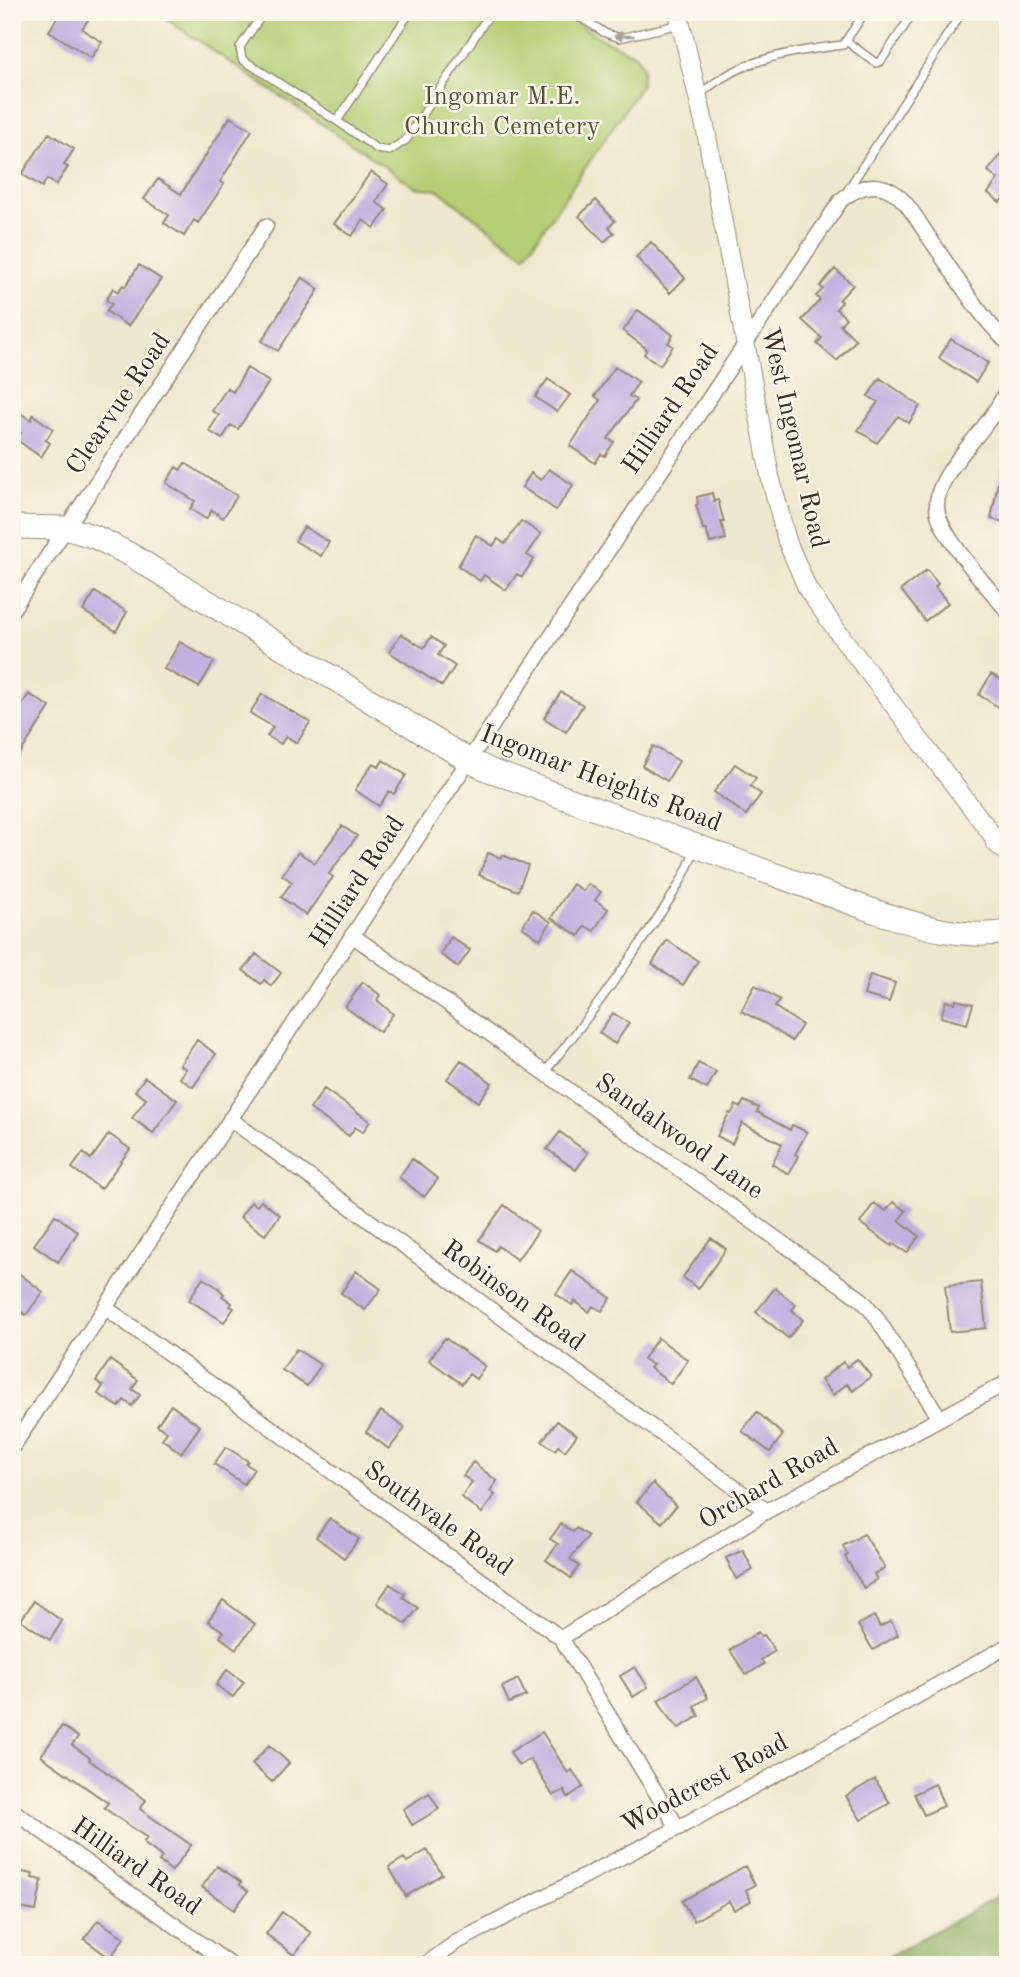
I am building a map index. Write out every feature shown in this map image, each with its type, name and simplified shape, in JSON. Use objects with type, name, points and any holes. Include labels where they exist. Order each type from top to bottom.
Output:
[{"type":"main road","name":"Ingomar Heights Road","points":[[12,527],[66,528],[95,537],[129,554],[468,760],[516,780],[922,927],[962,935],[1008,933]]},
{"type":"street","name":"West Ingomar Road","points":[[680,18],[708,144],[770,476],[796,566],[821,610],[1004,848]]},
{"type":"street","points":[[841,200],[851,192],[869,186],[887,188],[895,193],[984,317],[1008,343]]},
{"type":"street","name":"Hilliard Road","points":[[12,1448],[841,200]]},
{"type":"street","name":"Clearvue Road","points":[[12,610],[266,226]]},
{"type":"street","points":[[1008,389],[984,428],[942,484],[937,507],[949,537],[1008,612]]},
{"type":"street","name":"Sandalwood Lane","points":[[352,935],[862,1300],[875,1315],[939,1417]]},
{"type":"street","name":"Robinson Road","points":[[230,1119],[767,1511]]},
{"type":"street","name":"Southvale Road","points":[[106,1308],[561,1638],[678,1828]]},
{"type":"street","name":"Orchard Road","points":[[561,1638],[767,1511],[1008,1382]]},
{"type":"street","name":"Woodcrest Road","points":[[425,1965],[455,1943],[678,1828],[1008,1646]]},
{"type":"street","name":"Hilliard Road","points":[[12,1810],[232,1965]]},
{"type":"lane","points":[[264,12],[240,47],[242,60],[377,149],[389,151],[406,140],[491,12]]},
{"type":"lane","points":[[337,121],[410,12]]},
{"type":"lane","points":[[572,12],[605,33],[621,38],[680,18]]},
{"type":"lane","points":[[698,97],[709,87],[737,71],[776,55],[843,45],[865,12]]},
{"type":"lane","points":[[846,41],[876,63],[881,61],[914,12]]},
{"type":"lane","points":[[841,200],[962,12]]},
{"type":"lane","points":[[545,1072],[608,993],[664,909],[691,861],[695,845]]},
{"type":"green space","name":"Ingomar M.E. Church Cemetery","points":[[166,12],[560,12],[602,39],[636,55],[643,67],[641,86],[525,256],[438,190],[415,187],[163,17]]},
{"type":"green space","points":[[1008,1891],[1008,1965],[866,1965],[886,1958]]},
{"type":"building","points":[[61,12],[82,12],[90,17],[82,29],[102,42],[91,58],[49,31]]},
{"type":"building","points":[[230,117],[252,130],[220,182],[224,184],[198,223],[194,220],[184,236],[164,223],[169,215],[144,199],[158,179],[181,194]]},
{"type":"building","points":[[49,133],[74,149],[64,165],[68,167],[56,185],[47,179],[42,187],[22,174]]},
{"type":"building","points":[[1008,144],[1008,192],[1000,202],[988,193],[998,179],[988,171]]},
{"type":"building","points":[[371,172],[388,184],[376,202],[387,210],[374,228],[363,220],[352,236],[334,224]]},
{"type":"building","points":[[596,200],[615,221],[609,227],[614,233],[604,242],[579,216]]},
{"type":"building","points":[[651,242],[685,278],[670,293],[636,257]]},
{"type":"building","points":[[139,265],[161,279],[128,326],[106,311],[112,304],[106,300],[113,288],[118,292],[123,285],[125,287]]},
{"type":"building","points":[[835,269],[853,285],[839,300],[842,302],[836,309],[846,318],[840,325],[856,340],[837,361],[817,344],[822,338],[802,320],[820,300],[816,296],[823,289],[820,286]]},
{"type":"building","points":[[302,277],[319,289],[278,351],[262,341]]},
{"type":"building","points":[[638,310],[673,335],[668,343],[673,346],[660,365],[644,354],[647,349],[623,331]]},
{"type":"building","points":[[951,339],[988,363],[976,382],[939,358]]},
{"type":"building","points":[[615,367],[639,382],[629,396],[636,400],[608,439],[614,442],[605,456],[601,454],[595,463],[570,446],[600,400],[595,396]]},
{"type":"building","points":[[247,368],[269,382],[238,429],[231,425],[222,439],[209,431],[219,415],[212,411],[227,388],[233,392]]},
{"type":"building","points":[[880,378],[920,406],[909,423],[898,416],[877,443],[858,430],[878,402],[868,396]]},
{"type":"building","points":[[548,379],[570,395],[557,412],[535,397]]},
{"type":"building","points":[[12,408],[31,420],[33,415],[53,429],[46,440],[50,443],[41,457],[17,440],[21,433],[12,428]]},
{"type":"building","points":[[185,463],[237,496],[223,518],[212,510],[206,519],[190,509],[195,501],[166,483],[176,467],[180,470]]},
{"type":"building","points":[[1001,468],[1008,468],[1008,523],[991,519]]},
{"type":"building","points":[[549,469],[573,485],[556,510],[522,487],[531,473],[541,480]]},
{"type":"building","points":[[712,493],[714,501],[718,500],[726,539],[710,543],[696,505],[697,497]]},
{"type":"building","points":[[521,521],[541,534],[527,555],[534,559],[522,577],[517,574],[506,590],[484,575],[480,581],[458,566],[476,535],[493,546],[498,539],[505,544]]},
{"type":"building","points":[[304,527],[329,542],[321,556],[295,541]]},
{"type":"building","points":[[927,570],[938,584],[935,587],[948,603],[925,621],[901,590]]},
{"type":"building","points":[[95,592],[127,612],[116,631],[83,611]]},
{"type":"building","points":[[401,634],[424,648],[431,637],[444,646],[438,655],[455,666],[442,686],[389,652]]},
{"type":"building","points":[[180,642],[214,662],[199,687],[164,669]]},
{"type":"building","points":[[991,674],[1008,684],[1008,713],[979,695]]},
{"type":"building","points":[[561,692],[583,705],[566,732],[544,718]]},
{"type":"building","points":[[29,694],[50,707],[12,766],[12,720]]},
{"type":"building","points":[[262,694],[310,722],[297,743],[286,736],[281,744],[267,736],[273,727],[250,713]]},
{"type":"building","points":[[653,746],[679,761],[667,781],[642,766]]},
{"type":"building","points":[[383,760],[406,775],[394,794],[389,791],[379,806],[355,790],[373,763],[379,767]]},
{"type":"building","points":[[735,764],[756,778],[750,786],[761,794],[746,815],[714,792]]},
{"type":"building","points":[[342,826],[357,836],[329,874],[333,877],[306,915],[281,897],[292,882],[282,875],[298,852],[315,863]]},
{"type":"building","points":[[488,853],[501,858],[502,855],[528,865],[518,891],[479,875]]},
{"type":"building","points":[[573,884],[583,891],[588,884],[601,892],[595,900],[608,909],[594,931],[585,926],[579,936],[551,918]]},
{"type":"building","points":[[533,910],[551,922],[540,939],[522,927]]},
{"type":"building","points":[[451,937],[470,950],[458,967],[440,954]]},
{"type":"building","points":[[667,940],[698,961],[683,985],[652,964]]},
{"type":"building","points":[[256,954],[281,973],[271,986],[264,980],[261,984],[243,970]]},
{"type":"building","points":[[870,975],[895,983],[889,1002],[864,995]]},
{"type":"building","points":[[363,982],[380,995],[377,1000],[393,1014],[380,1032],[345,1007]]},
{"type":"building","points":[[755,985],[780,1000],[775,1007],[802,1025],[792,1041],[741,1011]]},
{"type":"building","points":[[956,1000],[973,1004],[967,1024],[941,1017],[946,1001],[955,1003]]},
{"type":"building","points":[[613,1013],[629,1023],[615,1044],[599,1033]]},
{"type":"building","points":[[197,1040],[216,1054],[193,1087],[180,1078],[186,1069],[180,1065]]},
{"type":"building","points":[[461,1060],[492,1083],[478,1102],[447,1079]]},
{"type":"building","points":[[698,1063],[716,1072],[707,1089],[690,1080]]},
{"type":"building","points":[[145,1077],[177,1100],[153,1133],[132,1118],[146,1099],[135,1091]]},
{"type":"building","points":[[324,1089],[370,1121],[363,1132],[355,1127],[349,1136],[310,1109]]},
{"type":"building","points":[[744,1101],[759,1108],[757,1112],[790,1130],[792,1125],[807,1132],[795,1154],[798,1156],[789,1174],[772,1164],[782,1144],[742,1123],[732,1144],[717,1136],[729,1113],[731,1114],[736,1105],[740,1108]]},
{"type":"building","points":[[560,1132],[588,1153],[576,1170],[547,1149]]},
{"type":"building","points":[[109,1134],[130,1149],[101,1189],[72,1168],[83,1153],[91,1159]]},
{"type":"building","points":[[412,1159],[438,1179],[424,1197],[399,1177]]},
{"type":"building","points":[[261,1201],[280,1215],[265,1235],[240,1217],[251,1202],[257,1206]]},
{"type":"building","points":[[893,1202],[906,1211],[899,1220],[919,1236],[907,1253],[893,1244],[892,1246],[860,1223],[874,1203],[886,1211]]},
{"type":"building","points":[[504,1205],[538,1231],[517,1260],[498,1246],[495,1251],[479,1240]]},
{"type":"building","points":[[55,1215],[78,1232],[58,1262],[34,1245]]},
{"type":"building","points":[[711,1238],[726,1249],[698,1289],[683,1277]]},
{"type":"building","points":[[12,1268],[43,1292],[26,1315],[12,1305]]},
{"type":"building","points":[[356,1271],[381,1289],[365,1310],[341,1293]]},
{"type":"building","points":[[572,1271],[611,1298],[602,1311],[593,1306],[589,1312],[575,1301],[572,1305],[556,1294]]},
{"type":"building","points":[[203,1278],[217,1287],[224,1294],[222,1296],[232,1303],[230,1306],[234,1308],[224,1322],[189,1300]]},
{"type":"building","points":[[981,1282],[986,1328],[950,1332],[945,1286]]},
{"type":"building","points":[[775,1288],[796,1305],[792,1310],[803,1320],[788,1338],[756,1312]]},
{"type":"building","points":[[445,1338],[485,1366],[476,1379],[469,1374],[462,1384],[429,1360]]},
{"type":"building","points":[[658,1338],[688,1360],[671,1384],[650,1368],[653,1365],[643,1359]]},
{"type":"building","points":[[296,1349],[321,1365],[307,1386],[282,1370]]},
{"type":"building","points":[[857,1359],[871,1376],[853,1391],[847,1384],[833,1395],[821,1380],[843,1362],[847,1367]]},
{"type":"building","points":[[110,1360],[138,1380],[132,1389],[140,1395],[132,1406],[124,1400],[119,1407],[98,1394],[103,1386],[96,1381]]},
{"type":"building","points":[[171,1405],[200,1426],[181,1453],[162,1439],[167,1432],[157,1425]]},
{"type":"building","points":[[381,1411],[405,1428],[389,1449],[366,1432]]},
{"type":"building","points":[[757,1412],[783,1435],[770,1452],[742,1431]]},
{"type":"building","points":[[557,1421],[577,1435],[565,1451],[558,1446],[555,1450],[542,1441]]},
{"type":"building","points":[[226,1447],[248,1461],[246,1464],[254,1469],[244,1484],[214,1464]]},
{"type":"building","points":[[473,1462],[497,1481],[490,1491],[495,1495],[482,1513],[461,1497],[472,1482],[463,1476]]},
{"type":"building","points":[[653,1483],[676,1506],[662,1523],[637,1502]]},
{"type":"building","points":[[330,1518],[359,1539],[344,1558],[316,1537]]},
{"type":"building","points":[[561,1524],[573,1532],[576,1528],[588,1536],[570,1559],[579,1566],[571,1578],[546,1560],[558,1544],[550,1539]]},
{"type":"building","points":[[864,1534],[885,1568],[874,1574],[877,1579],[864,1588],[845,1557],[848,1555],[843,1546]]},
{"type":"building","points":[[743,1550],[753,1570],[736,1579],[726,1558]]},
{"type":"building","points":[[390,1584],[405,1594],[403,1597],[418,1608],[406,1624],[377,1603]]},
{"type":"building","points":[[223,1600],[255,1624],[236,1649],[220,1637],[224,1632],[208,1621]]},
{"type":"building","points":[[34,1601],[62,1621],[50,1640],[21,1620]]},
{"type":"building","points":[[874,1616],[880,1627],[891,1621],[898,1635],[873,1650],[858,1625]]},
{"type":"building","points":[[758,1632],[761,1636],[764,1635],[775,1651],[761,1660],[764,1664],[746,1675],[730,1650]]},
{"type":"building","points":[[635,1667],[648,1687],[633,1697],[620,1676]]},
{"type":"building","points":[[227,1670],[244,1682],[233,1697],[216,1685]]},
{"type":"building","points":[[696,1677],[708,1698],[694,1706],[699,1716],[679,1728],[671,1721],[658,1700]]},
{"type":"building","points":[[518,1679],[526,1696],[509,1703],[502,1687]]},
{"type":"building","points":[[62,1726],[78,1737],[72,1745],[90,1758],[89,1760],[146,1800],[140,1809],[191,1845],[172,1871],[159,1861],[162,1857],[143,1843],[147,1838],[104,1808],[108,1803],[41,1756]]},
{"type":"building","points":[[542,1732],[568,1773],[572,1770],[583,1787],[568,1797],[564,1790],[553,1796],[530,1759],[519,1766],[510,1752]]},
{"type":"building","points":[[269,1745],[289,1763],[272,1782],[252,1764]]},
{"type":"building","points":[[875,1779],[890,1803],[861,1820],[846,1796]]},
{"type":"building","points":[[935,1784],[944,1806],[924,1815],[914,1794]]},
{"type":"building","points":[[429,1793],[439,1809],[412,1825],[403,1809]]},
{"type":"building","points":[[427,1850],[442,1874],[406,1896],[389,1867],[404,1858],[407,1862]]},
{"type":"building","points":[[217,1866],[241,1882],[240,1885],[248,1891],[234,1910],[202,1887]]},
{"type":"building","points":[[745,1866],[755,1885],[746,1890],[751,1901],[734,1910],[729,1901],[694,1921],[682,1901]]},
{"type":"building","points":[[12,1870],[33,1874],[32,1878],[42,1880],[36,1911],[20,1908],[22,1897],[12,1895]]},
{"type":"building","points":[[282,1912],[311,1933],[294,1955],[266,1934]]},
{"type":"building","points":[[98,1920],[124,1938],[110,1958],[84,1939]]}]
